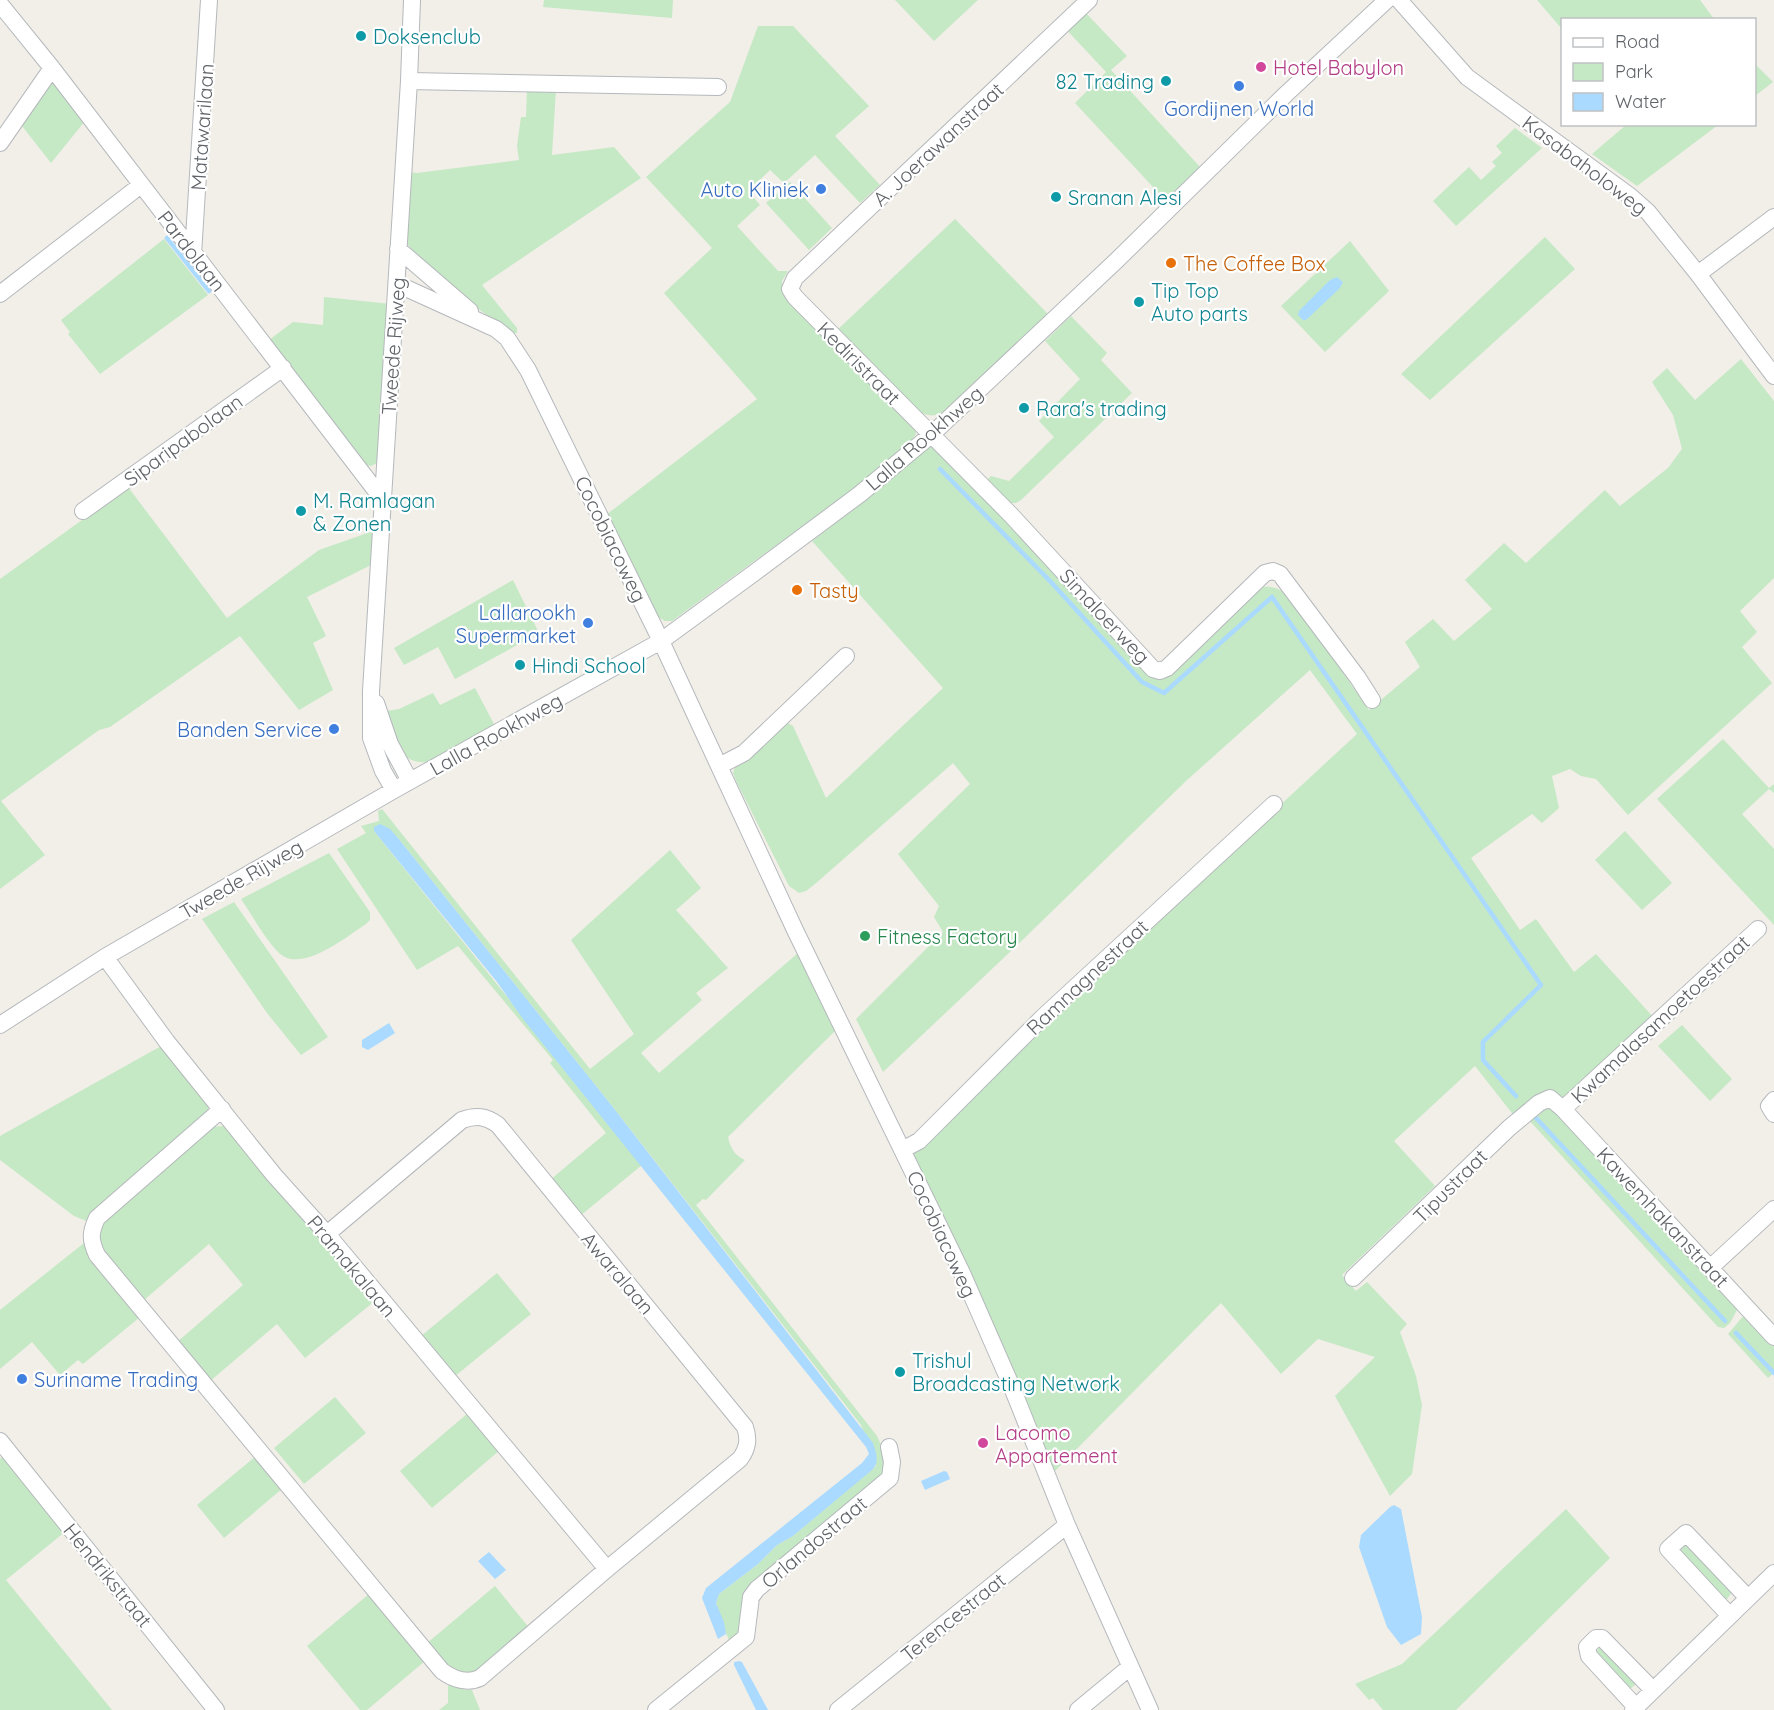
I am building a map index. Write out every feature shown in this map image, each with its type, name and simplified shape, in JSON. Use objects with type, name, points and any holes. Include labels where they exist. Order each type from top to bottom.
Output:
[{"type":"street","name":"Matawarilaan","points":[[193,254],[209,0]]},
{"type":"street","name":"Tweede Rijweg","points":[[0,1025],[105,957],[394,790],[371,738],[371,691],[397,284],[412,0]]},
{"type":"street","name":"A. Joerawanstraat","points":[[790,289],[795,278],[1089,0]]},
{"type":"street","name":"Lalla Rookhweg","points":[[394,790],[661,641],[860,494],[931,435],[1387,0]]},
{"type":"street","name":"Kasabaholoweg","points":[[1399,0],[1467,77],[1630,196],[1648,212],[1698,274],[1774,376]]},
{"type":"street","name":"Pardolaan","points":[[0,4],[52,68],[383,500]]},
{"type":"street","points":[[0,143],[52,68]]},
{"type":"street","points":[[409,81],[718,87]]},
{"type":"street","points":[[0,294],[141,185]]},
{"type":"street","points":[[1698,274],[1774,216]]},
{"type":"street","name":"Cocobiacoweg","points":[[398,249],[486,324],[507,338],[528,370],[661,641],[795,930],[975,1303],[1011,1385],[1067,1525],[1150,1710]]},
{"type":"street","name":"Cocobiacoweg","points":[[397,284],[486,324]]},
{"type":"street","name":"Kediristraat","points":[[790,289],[795,297],[931,435]]},
{"type":"street","name":"Siparipabolaan","points":[[83,511],[283,368]]},
{"type":"street","name":"Simaloerweg","points":[[931,435],[1011,515],[1153,669],[1160,671],[1167,668],[1265,573],[1273,571],[1280,574],[1372,700]]},
{"type":"street","points":[[719,766],[744,753],[846,656]]},
{"type":"street","name":"Tweede Rijweg","points":[[371,691],[390,744],[410,781]]},
{"type":"street","name":"Ramnagnestraat","points":[[902,1150],[919,1141],[1043,1017],[1274,804]]},
{"type":"street","name":"Kwamalasamoetoestraat","points":[[1557,1103],[1758,929]]},
{"type":"street","name":"Pramakalaan","points":[[105,957],[167,1042],[274,1174],[327,1234],[607,1569]]},
{"type":"street","points":[[1774,1100],[1769,1106],[1774,1114]]},
{"type":"street","name":"Tipustraat","points":[[1353,1278],[1509,1128],[1539,1103],[1557,1103]]},
{"type":"street","name":"Kawemhakanstraat","points":[[1557,1103],[1774,1337]]},
{"type":"street","points":[[222,1109],[97,1218],[90,1236],[92,1245],[442,1671],[465,1681],[480,1678],[607,1569]]},
{"type":"street","name":"Awaralaan","points":[[327,1234],[462,1120],[477,1116],[488,1117],[498,1125],[745,1427],[748,1434],[745,1452],[740,1459],[607,1569]]},
{"type":"street","points":[[1710,1268],[1774,1209]]},
{"type":"street","name":"Hendrikstraat","points":[[0,1441],[216,1710]]},
{"type":"street","name":"Orlandostraat","points":[[656,1710],[746,1637],[751,1598],[757,1589],[890,1478],[892,1462],[889,1447]]},
{"type":"street","name":"Terencestraat","points":[[838,1710],[1067,1525]]},
{"type":"street","points":[[1730,1616],[1668,1549],[1686,1533],[1748,1598]]},
{"type":"street","points":[[1653,1690],[1602,1638],[1596,1638],[1587,1647],[1589,1656],[1635,1708],[1774,1573]]},
{"type":"street","points":[[1078,1710],[1130,1668]]},
{"type":"green space","points":[[544,0],[673,0],[672,18],[543,7]]},
{"type":"green space","points":[[895,0],[978,0],[934,41]]},
{"type":"green space","points":[[1537,0],[1700,0],[1713,18],[1561,18],[1561,28]]},
{"type":"green space","points":[[1082,9],[1127,56],[1111,70],[1201,168],[1166,201],[1075,103],[1106,72],[1063,26]]},
{"type":"green space","points":[[758,26],[793,26],[869,106],[835,136],[880,185],[860,203],[815,155],[784,183],[770,170],[748,191],[760,205],[737,226],[778,271],[788,271],[782,281],[783,289],[915,427],[916,434],[910,442],[856,487],[672,621],[665,621],[658,617],[606,515],[757,399],[664,293],[712,248],[646,177],[730,102]]},
{"type":"green space","points":[[1756,65],[1773,82],[1756,95]]},
{"type":"green space","points":[[52,79],[85,121],[51,163],[22,126],[22,118]]},
{"type":"green space","points":[[527,88],[556,89],[552,155],[614,147],[641,178],[482,285],[517,328],[517,333],[513,333],[441,280],[406,242],[409,172],[417,173],[519,160],[517,146],[521,117],[526,117]]},
{"type":"green space","points":[[1625,126],[1717,126],[1637,186],[1592,154]]},
{"type":"green space","points":[[1515,128],[1542,148],[1456,226],[1433,201],[1469,167],[1481,180],[1496,166],[1492,162],[1502,153],[1496,146]]},
{"type":"green space","points":[[790,182],[832,228],[809,250],[766,203]]},
{"type":"green space","points":[[955,219],[1049,315],[945,410],[935,415],[928,415],[917,411],[835,332]]},
{"type":"green space","points":[[1545,237],[1575,269],[1430,400],[1401,374]]},
{"type":"green space","points":[[164,239],[208,295],[100,374],[68,334],[70,332],[61,320]]},
{"type":"green space","points":[[1350,241],[1389,291],[1325,352],[1281,306]]},
{"type":"green space","points":[[324,297],[391,304],[379,462],[371,466],[366,465],[269,340],[293,322],[323,325]]},
{"type":"green space","points":[[1071,316],[1107,353],[1101,360],[1132,393],[1021,500],[1016,503],[1007,503],[987,480],[991,476],[1009,481],[1054,437],[1039,421],[1080,379],[1045,341]]},
{"type":"green space","points":[[1741,359],[1774,401],[1774,578],[1740,611],[1757,632],[1742,647],[1772,683],[1628,815],[1596,779],[1581,776],[1570,769],[1552,776],[1559,808],[1542,823],[1532,814],[1471,858],[1520,930],[1536,919],[1574,972],[1596,954],[1654,1018],[1564,1099],[1547,1090],[1515,1117],[1475,1066],[1394,1141],[1435,1186],[1342,1275],[1356,1291],[1367,1282],[1407,1324],[1400,1332],[1416,1376],[1422,1405],[1412,1474],[1390,1496],[1335,1396],[1375,1357],[1318,1339],[1281,1374],[1221,1303],[1053,1473],[913,1153],[1037,1030],[1357,734],[1310,670],[1186,781],[883,1072],[856,1019],[943,932],[934,917],[939,906],[898,854],[970,784],[953,763],[806,891],[799,893],[789,886],[737,783],[733,773],[735,767],[786,722],[793,726],[826,798],[943,688],[812,541],[870,497],[933,444],[1152,675],[1263,587],[1272,587],[1282,591],[1291,599],[1369,710],[1420,667],[1405,642],[1433,619],[1454,641],[1492,609],[1465,580],[1504,543],[1526,563],[1605,490],[1620,506],[1668,468],[1682,449],[1673,415],[1652,382],[1667,368],[1695,400]]},
{"type":"green space","points":[[128,487],[227,618],[319,550],[376,530],[373,564],[307,597],[326,636],[313,643],[333,690],[299,710],[240,636],[110,727],[99,730],[1,801],[45,855],[0,889],[0,579]]},
{"type":"green space","points":[[513,580],[539,633],[455,679],[438,647],[404,665],[394,648]]},
{"type":"green space","points":[[475,688],[495,726],[426,762],[416,762],[403,753],[398,746],[387,711],[399,709],[433,693],[440,705]]},
{"type":"green space","points":[[1723,739],[1769,788],[1774,784],[1774,793],[1769,789],[1742,814],[1774,849],[1774,925],[1657,799]]},
{"type":"green space","points":[[382,809],[590,1069],[634,1034],[571,940],[670,850],[701,888],[676,910],[728,968],[696,993],[702,1000],[641,1053],[659,1073],[798,953],[835,1031],[728,1137],[733,1150],[745,1160],[706,1200],[703,1199],[696,1205],[877,1436],[884,1451],[887,1471],[757,1583],[743,1633],[731,1643],[716,1603],[719,1594],[758,1564],[777,1545],[793,1536],[876,1466],[861,1425],[612,1106],[398,838],[374,831],[642,1165],[580,1216],[550,1180],[606,1133],[550,1063],[553,1060],[458,946],[417,970],[337,849],[366,833],[361,826],[379,821],[378,811]]},
{"type":"green space","points":[[1625,831],[1672,883],[1642,910],[1595,860]]},
{"type":"green space","points":[[329,853],[370,912],[370,920],[323,951],[299,959],[288,958],[274,947],[241,899]]},
{"type":"green space","points":[[234,902],[328,1037],[301,1055],[267,1013],[202,919]]},
{"type":"green space","points":[[1682,1025],[1732,1079],[1710,1101],[1658,1046]]},
{"type":"green space","points":[[163,1045],[209,1102],[208,1110],[89,1222],[74,1216],[0,1160],[0,1136]]},
{"type":"green space","points":[[1553,1106],[1738,1308],[1730,1323],[1724,1328],[1718,1327],[1528,1119],[1540,1108]]},
{"type":"green space","points":[[210,1127],[229,1128],[376,1300],[305,1358],[277,1324],[209,1382],[176,1343],[243,1285],[209,1244],[143,1301],[106,1257],[101,1248],[99,1227]]},
{"type":"green space","points":[[84,1243],[140,1317],[83,1364],[78,1360],[60,1375],[32,1342],[0,1369],[0,1310]]},
{"type":"green space","points":[[497,1273],[531,1314],[454,1377],[420,1337]]},
{"type":"green space","points":[[1745,1314],[1774,1345],[1774,1373],[1768,1378],[1728,1334]]},
{"type":"green space","points":[[335,1397],[366,1433],[304,1484],[274,1448]]},
{"type":"green space","points":[[468,1413],[500,1450],[432,1508],[400,1471]]},
{"type":"green space","points":[[5,1454],[66,1531],[6,1580],[112,1710],[0,1710],[0,1459]]},
{"type":"green space","points":[[256,1456],[283,1488],[224,1538],[197,1505]]},
{"type":"green space","points":[[1566,1509],[1610,1558],[1456,1710],[1383,1710],[1373,1698],[1369,1700],[1355,1684],[1402,1664]]},
{"type":"green space","points":[[1684,1538],[1734,1590],[1727,1599],[1721,1600],[1677,1551]]},
{"type":"green space","points":[[495,1586],[531,1630],[483,1672],[457,1675],[426,1644]]},
{"type":"green space","points":[[369,1594],[425,1661],[367,1710],[360,1710],[307,1646]]},
{"type":"green space","points":[[1600,1645],[1638,1682],[1629,1690],[1599,1656],[1597,1651]]},
{"type":"green space","points":[[448,1685],[472,1690],[480,1710],[439,1710],[448,1703]]},
{"type":"water","points":[[1337,277],[1343,282],[1340,288],[1306,320],[1303,320],[1298,315],[1299,311],[1330,280]]},
{"type":"water","points":[[380,824],[390,829],[398,838],[612,1106],[873,1443],[877,1461],[872,1470],[719,1594],[716,1603],[726,1634],[718,1639],[702,1598],[706,1588],[862,1463],[869,1454],[866,1447],[523,1019],[497,982],[374,831],[374,827]]},
{"type":"water","points":[[389,1023],[395,1033],[368,1050],[362,1047],[362,1040]]},
{"type":"water","points":[[944,1471],[950,1479],[925,1490],[921,1481]]},
{"type":"water","points":[[1394,1505],[1401,1509],[1422,1617],[1421,1634],[1401,1645],[1387,1627],[1359,1547],[1361,1535]]},
{"type":"water","points":[[489,1552],[506,1570],[495,1579],[478,1561]]},
{"type":"water","points":[[734,1662],[742,1662],[768,1710],[756,1710],[734,1665]]},
{"type":"waterway","points":[[167,238],[209,291]]},
{"type":"waterway","points":[[940,469],[1050,581],[1142,682],[1164,693],[1272,597],[1541,985],[1483,1042],[1483,1060],[1516,1096]]},
{"type":"waterway","points":[[1536,1118],[1725,1321]]},
{"type":"waterway","points":[[1736,1333],[1774,1373]]},
{"type":"place","name":"Doksenclub","points":[[361,36]]},
{"type":"place","name":"Hotel Babylon","points":[[1261,67]]},
{"type":"place","name":"82 Trading","points":[[1166,81]]},
{"type":"place","name":"Gordijnen World","points":[[1239,86]]},
{"type":"place","name":"Auto Kliniek","points":[[821,189]]},
{"type":"place","name":"Sranan Alesi","points":[[1056,197]]},
{"type":"place","name":"The Coffee Box","points":[[1171,263]]},
{"type":"place","name":"Tip Top Auto parts","points":[[1139,302]]},
{"type":"place","name":"Rara's trading","points":[[1024,408]]},
{"type":"place","name":"M. Ramlagan & Zonen","points":[[301,511]]},
{"type":"place","name":"Tasty","points":[[797,590]]},
{"type":"place","name":"Lallarookh Supermarket","points":[[588,623]]},
{"type":"place","name":"Hindi School","points":[[520,665]]},
{"type":"place","name":"Banden Service","points":[[334,729]]},
{"type":"place","name":"Fitness Factory","points":[[865,936]]},
{"type":"place","name":"Trishul Broadcasting Network","points":[[900,1372]]},
{"type":"place","name":"Suriname Trading","points":[[22,1379]]},
{"type":"place","name":"Lacomo Appartement","points":[[983,1443]]}]
